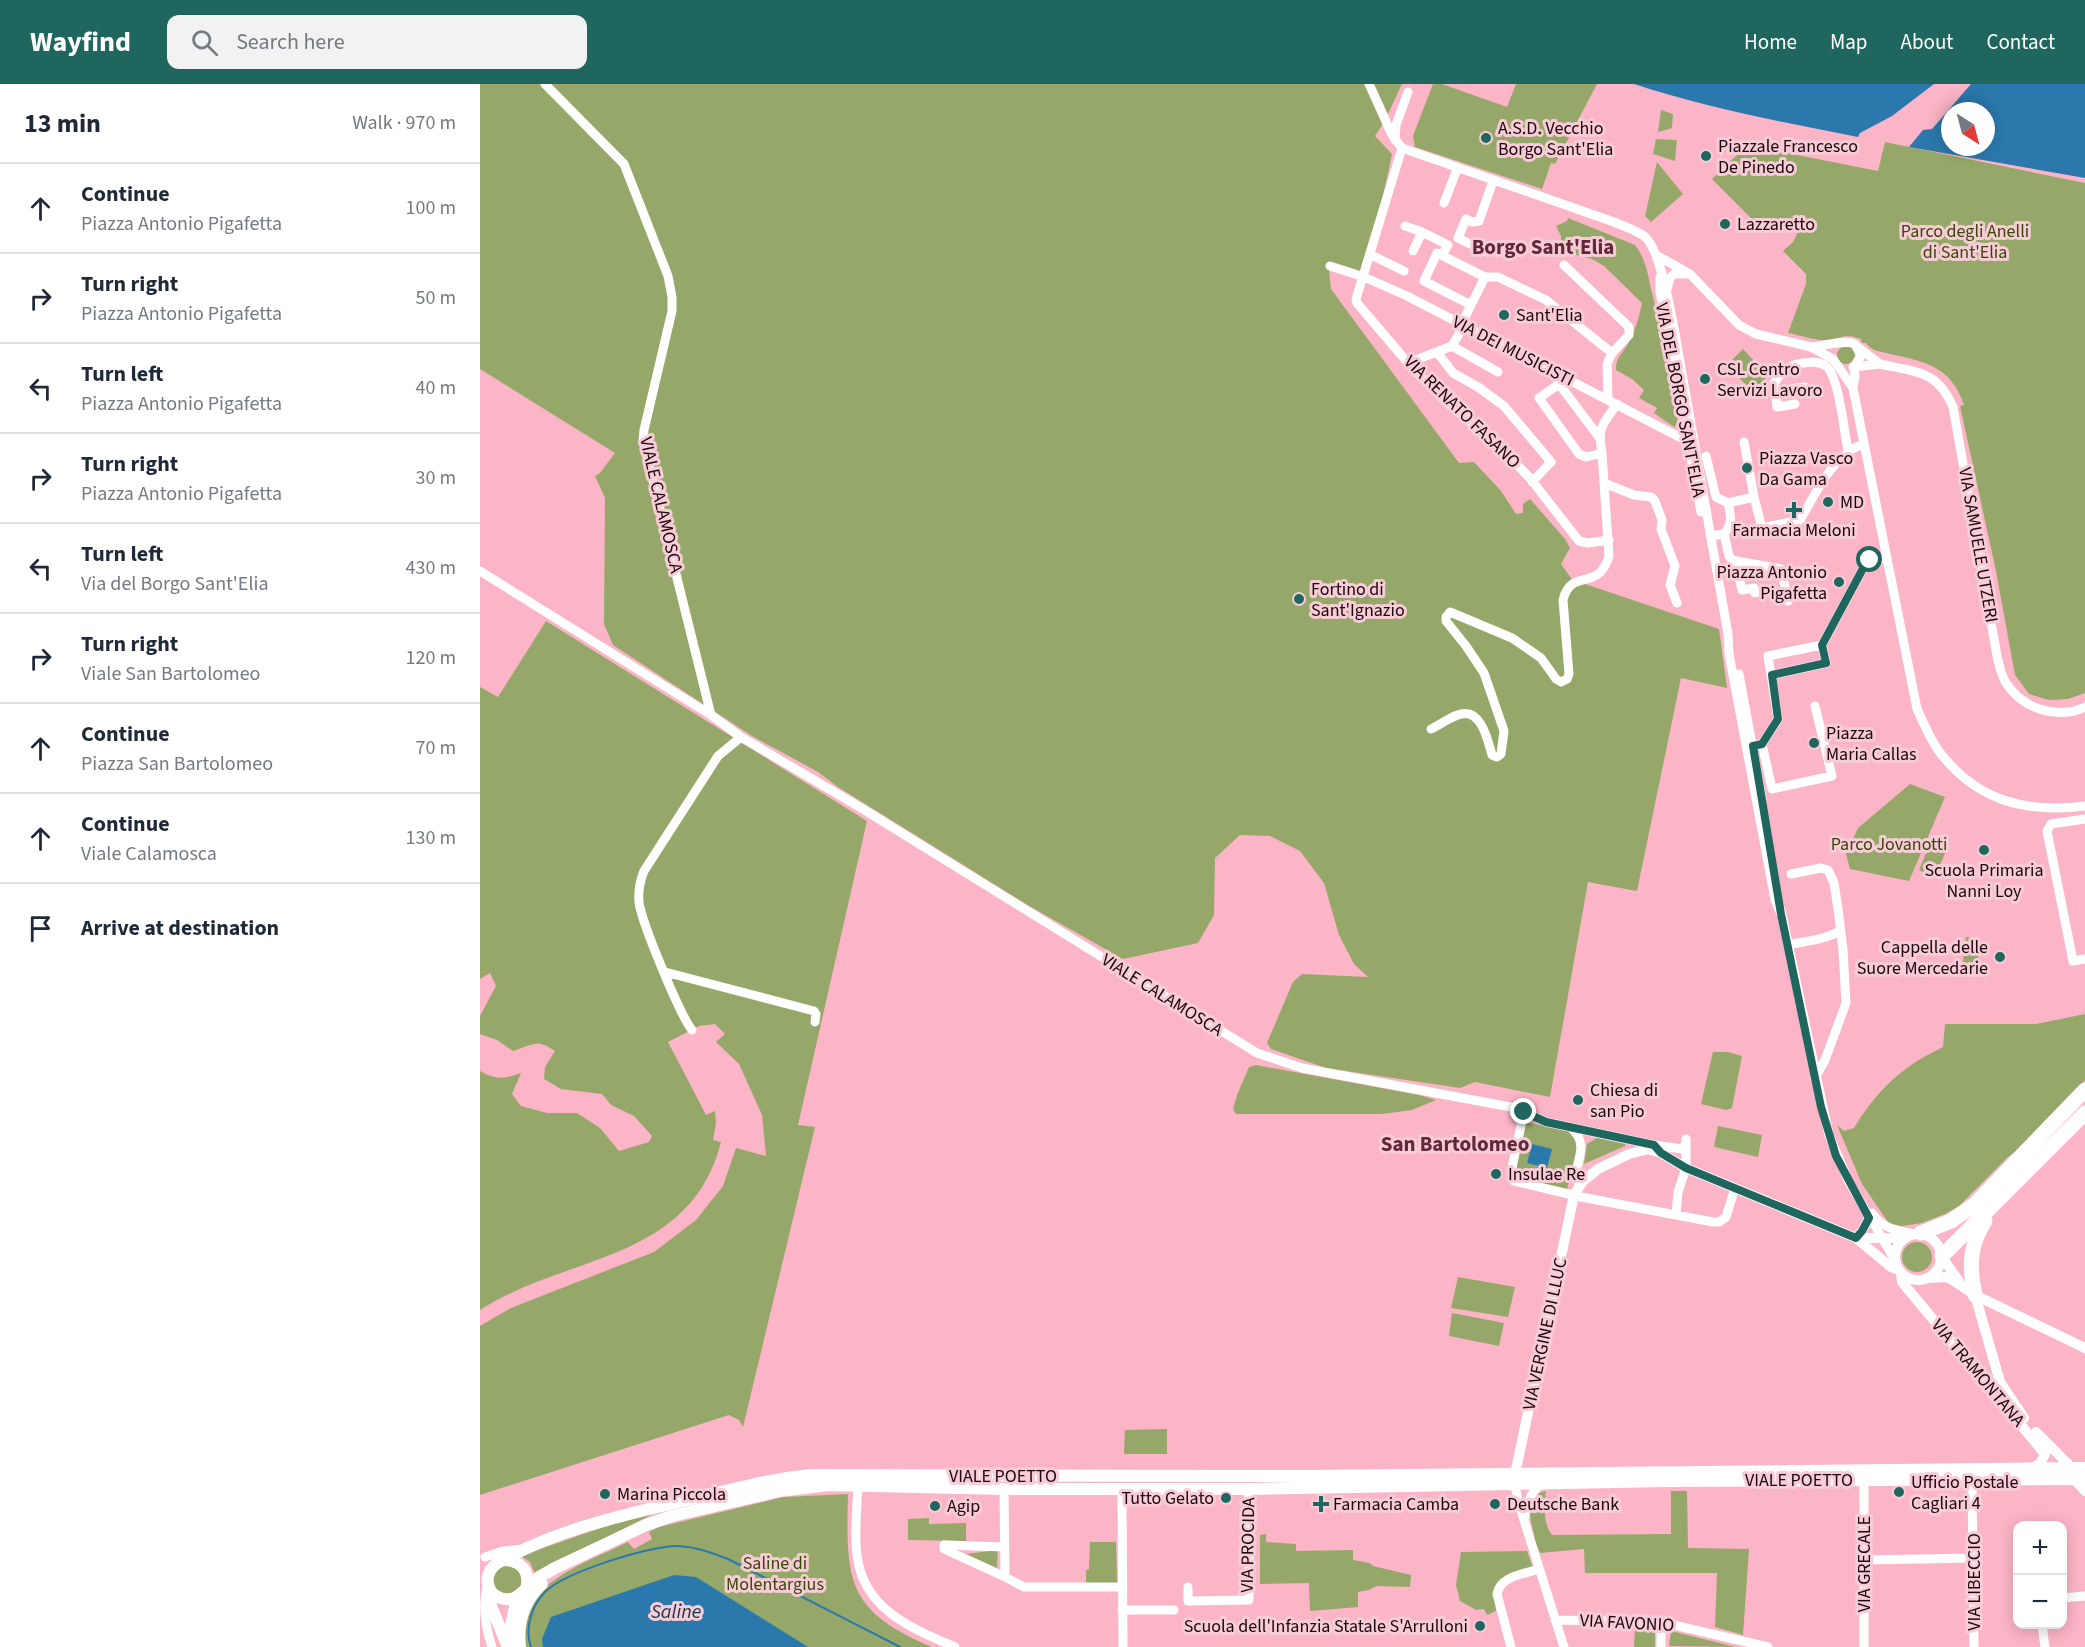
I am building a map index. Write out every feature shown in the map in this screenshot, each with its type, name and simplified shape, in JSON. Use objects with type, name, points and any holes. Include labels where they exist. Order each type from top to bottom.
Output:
[{"type":"highway","points":[[1913,1235],[1951,1221],[1974,1204],[2085,1090]]},
{"type":"highway","points":[[1942,1257],[2085,1113]]},
{"type":"highway","points":[[1969,1292],[1975,1240],[1996,1203]]},
{"type":"main road","name":"VIALE POETTO","points":[[524,1595],[569,1562],[646,1524],[781,1490],[811,1486],[1249,1489],[1514,1478],[1541,1483],[1972,1480],[2077,1476],[2085,1468]]},
{"type":"main road","name":"VIALE POETTO","points":[[486,1583],[490,1570],[502,1561],[523,1549],[573,1531],[651,1509],[759,1483],[811,1475],[1514,1478],[2031,1469],[2077,1476]]},
{"type":"main road","points":[[502,1561],[517,1562],[525,1569],[528,1579],[511,1626],[519,1647]]},
{"type":"main road","points":[[486,1583],[494,1594],[505,1599],[524,1595]]},
{"type":"main road","points":[[486,1583],[491,1606],[508,1647]]},
{"type":"street","name":"VIALE CALAMOSCA","points":[[545,84],[624,164],[671,285],[672,311],[643,441],[711,716]]},
{"type":"street","name":"VIA DEL BORGO SANT'ELIA","points":[[1369,84],[1395,140],[1402,148],[1645,236],[1652,244],[1667,292],[1690,441]]},
{"type":"street","points":[[1395,140],[1396,125],[1408,92]]},
{"type":"street","name":"VIA RENATO FASANO","points":[[1402,148],[1356,299],[1357,303],[1408,363],[1444,400],[1497,444],[1532,482],[1579,541],[1588,543],[1609,540]]},
{"type":"street","points":[[1444,203],[1457,169]]},
{"type":"street","points":[[1487,252],[1458,238],[1466,219],[1472,222],[1479,221],[1493,181]]},
{"type":"street","points":[[1405,226],[1448,245],[1442,255]]},
{"type":"street","points":[[1413,251],[1422,232]]},
{"type":"street","points":[[1471,305],[1424,281],[1437,253],[1485,277],[1497,277],[1546,300],[1612,353]]},
{"type":"street","points":[[1371,255],[1404,271]]},
{"type":"street","points":[[1656,255],[1690,274],[1739,325],[1756,334],[1811,347],[1847,369],[1854,367],[1860,360],[1858,347],[1846,341],[1811,347]]},
{"type":"street","points":[[1564,265],[1629,327],[1629,335],[1612,353],[1607,364],[1608,398]]},
{"type":"street","name":"VIA DEI MUSICISTI","points":[[1330,266],[1364,277],[1461,325],[1558,380],[1608,398],[1690,441]]},
{"type":"street","name":"VIA DEL BORGO SANT'ELIA","points":[[1660,271],[1660,292],[1709,522],[1728,634],[1754,746],[1781,914],[1815,1078],[1829,1135],[1849,1182],[1898,1267]]},
{"type":"street","name":"VIA DEL BORGO SANT'ELIA","points":[[1667,292],[1668,283],[1674,274],[1681,272],[1690,274]]},
{"type":"street","points":[[1408,363],[1452,346],[1460,334],[1461,325],[1485,277]]},
{"type":"street","points":[[1838,344],[1833,351],[1836,363],[1853,388],[1917,709],[1942,754],[1965,778],[1993,797],[2018,805],[2052,809],[2085,806]]},
{"type":"street","points":[[1452,346],[1498,372]]},
{"type":"street","name":"VIA SAMUELE UTZERI","points":[[1858,347],[1880,364]]},
{"type":"street","points":[[1437,352],[1453,373],[1478,387],[1503,406],[1551,462],[1532,482]]},
{"type":"street","points":[[1795,404],[1777,407],[1774,383],[1781,373],[1792,365],[1816,362],[1828,367],[1840,405],[1847,447]]},
{"type":"street","name":"VIA SAMUELE UTZERI","points":[[1854,367],[1880,364],[1924,374],[1934,379],[1943,388],[1953,407],[1997,656],[2005,682],[2027,704],[2038,709],[2059,713],[2085,707]]},
{"type":"street","points":[[1853,388],[1856,377],[1854,367]]},
{"type":"street","points":[[1599,437],[1558,380],[1539,398],[1579,454],[1586,457],[1602,453]]},
{"type":"street","points":[[1775,391],[1805,387]]},
{"type":"street","points":[[1431,729],[1461,714],[1470,715],[1476,718],[1488,739],[1491,754],[1499,757],[1504,743],[1504,731],[1484,673],[1446,621],[1450,612],[1455,612],[1512,638],[1541,658],[1556,679],[1561,682],[1565,681],[1569,674],[1563,600],[1565,592],[1567,587],[1577,581],[1593,579],[1601,573],[1609,556],[1599,437],[1600,429],[1617,404]]},
{"type":"street","points":[[1744,442],[1762,528],[1800,520],[1826,476],[1847,447],[1864,444]]},
{"type":"street","points":[[1706,456],[1716,497],[1720,501],[1728,503],[1754,497]]},
{"type":"street","points":[[1604,483],[1634,495],[1651,497],[1655,501],[1662,520],[1661,529],[1675,567],[1670,585],[1677,603]]},
{"type":"street","points":[[1728,503],[1732,521],[1724,534],[1729,556],[1735,561],[1781,569],[1788,601]]},
{"type":"street","points":[[1709,531],[1724,534]]},
{"type":"street","points":[[1772,675],[1826,663],[1822,645],[1867,561],[1887,558]]},
{"type":"street","points":[[1735,561],[1742,590],[1754,588],[1755,592],[1764,590]]},
{"type":"street","name":"VIALE CALAMOSCA","points":[[480,572],[741,737],[858,806],[1257,1053],[1302,1068],[1516,1108],[1546,1122],[1658,1149],[1682,1149],[1686,1142],[1686,1168]]},
{"type":"street","points":[[1772,789],[1754,746],[1778,719],[1768,656],[1822,645]]},
{"type":"street","points":[[1761,791],[1832,776],[1815,706]]},
{"type":"street","points":[[692,1030],[640,912],[638,901],[640,880],[718,756],[741,737]]},
{"type":"street","name":"VIA DEL BORGO SANT'ELIA","points":[[1754,746],[1775,900],[1781,914]]},
{"type":"street","points":[[2085,819],[2051,824],[2047,831],[2073,961],[2085,959]]},
{"type":"street","points":[[1791,874],[1821,868],[1828,870],[1834,883],[1843,950],[1845,1007],[1825,1060],[1815,1078]]},
{"type":"street","points":[[1788,945],[1827,938],[1840,931]]},
{"type":"street","points":[[665,972],[814,1011],[815,1022]]},
{"type":"street","points":[[1810,1048],[1823,1046],[1831,1040]]},
{"type":"street","points":[[1524,1112],[1511,1172],[1512,1179],[1520,1183],[1577,1190],[1713,1222],[1723,1220],[1729,1213],[1735,1188]]},
{"type":"street","points":[[1570,1127],[1581,1138],[1575,1176],[1577,1190]]},
{"type":"street","points":[[1577,1190],[1583,1180],[1598,1169],[1629,1154],[1658,1149],[1686,1168],[1856,1238],[1891,1267],[1898,1267],[1913,1280],[1946,1277],[1969,1292],[2085,1348]]},
{"type":"street","points":[[1676,1215],[1678,1192],[1686,1168]]},
{"type":"street","name":"VIA DEL BORGO SANT'ELIA","points":[[1849,1182],[1881,1224],[1891,1230],[1913,1235]]},
{"type":"street","name":"VIA VERGINE DI LLUC","points":[[1514,1478],[1577,1190]]},
{"type":"street","points":[[1856,1238],[1869,1218]]},
{"type":"street","points":[[1898,1267],[1897,1250],[1913,1235]]},
{"type":"street","points":[[1856,1238],[1913,1235],[1931,1237],[1955,1278],[1969,1292]]},
{"type":"street","points":[[1928,1278],[1938,1268],[1942,1257]]},
{"type":"street","name":"VIA TRAMONTANA","points":[[1898,1267],[1902,1282],[2045,1454],[2040,1464],[2031,1469]]},
{"type":"street","name":"VIA TRAMONTANA","points":[[1969,1292],[1983,1324],[2002,1388],[2045,1443],[2077,1476],[2085,1491]]},
{"type":"street","points":[[1983,1324],[1989,1312],[2000,1307]]},
{"type":"street","points":[[1980,1376],[1989,1374],[1995,1368]]},
{"type":"street","points":[[1514,1478],[1526,1528],[1564,1647]]},
{"type":"street","name":"VIA GRECALE","points":[[1864,1480],[1864,1647]]},
{"type":"street","name":"VIA LIBECCIO","points":[[1972,1480],[1974,1647]]},
{"type":"street","points":[[1526,1528],[1526,1505],[1530,1495],[1541,1483]]},
{"type":"street","points":[[858,1486],[856,1554],[870,1594],[885,1610],[897,1618],[955,1647]]},
{"type":"street","points":[[1122,1488],[1122,1647]]},
{"type":"street","points":[[1004,1489],[1005,1577]]},
{"type":"street","name":"VIA PROCIDA","points":[[1188,1587],[1188,1601],[1249,1600],[1249,1489]]},
{"type":"street","points":[[1004,1547],[944,1545],[945,1549],[1024,1587],[1122,1587]]},
{"type":"street","points":[[483,1558],[503,1551],[523,1549]]},
{"type":"street","points":[[483,1558],[502,1561]]},
{"type":"street","points":[[1864,1560],[1974,1558]]},
{"type":"street","points":[[1511,1647],[1497,1594],[1498,1588],[1507,1579],[1539,1569]]},
{"type":"street","points":[[486,1583],[484,1617],[492,1647]]},
{"type":"street","points":[[2067,1598],[2085,1596]]},
{"type":"street","points":[[1122,1610],[1174,1610]]},
{"type":"street","name":"VIA FAVONIO","points":[[1555,1620],[1661,1622],[1747,1645],[1768,1647]]},
{"type":"street","points":[[1661,1622],[1661,1647]]},
{"type":"street","points":[[2043,1629],[2045,1647]]},
{"type":"green space","points":[[480,84],[1365,84],[1383,124],[1375,136],[1392,154],[1383,197],[1361,272],[1329,270],[1331,289],[1459,463],[1474,462],[1501,491],[1516,514],[1523,513],[1523,504],[1530,499],[1565,539],[1570,548],[1561,564],[1576,585],[1582,583],[1719,629],[1727,688],[1681,678],[1637,891],[1588,882],[1550,1097],[1475,1082],[1460,1088],[1326,1068],[1271,1049],[1267,1043],[1293,982],[1302,974],[1368,977],[1354,964],[1339,935],[1324,883],[1300,851],[1270,836],[1240,835],[1215,858],[1214,915],[1198,943],[1123,959],[1031,907],[838,787],[818,772],[752,736],[613,645],[604,624],[605,498],[595,476],[600,473],[615,453],[480,369]]},
{"type":"green space","points":[[1374,84],[1402,84],[1388,114]]},
{"type":"green space","name":"A.S.D. Vecchio Borgo Sant'Elia","points":[[1433,84],[1442,84],[1507,107],[1516,84],[1597,84],[1555,164],[1551,163],[1542,189],[1415,147],[1413,136]]},
{"type":"green space","points":[[1661,110],[1673,114],[1672,128],[1658,132]]},
{"type":"green space","points":[[1656,139],[1677,140],[1675,161],[1653,154]]},
{"type":"green space","name":"Parco degli Anelli di Sant'Elia","points":[[1885,142],[1941,153],[1941,156],[1953,156],[2085,183],[2085,693],[2068,699],[2049,700],[2029,694],[2015,675],[1996,571],[1960,406],[1964,405],[1951,381],[1934,367],[1923,362],[1874,350],[1855,337],[1846,336],[1822,340],[1788,333],[1806,284],[1806,274],[1783,251],[1793,242],[1798,232],[1768,225],[1763,230],[1712,179],[1741,151],[1741,144],[1878,171]]},
{"type":"green space","points":[[1657,162],[1683,194],[1651,222],[1645,216]]},
{"type":"green space","points":[[1568,218],[1635,245],[1642,257],[1671,376],[1678,424],[1674,427],[1654,413],[1657,408],[1639,398],[1644,390],[1632,379],[1616,370],[1618,360],[1635,329],[1642,303],[1604,266],[1592,259],[1561,251],[1561,236],[1556,226],[1567,221]]},
{"type":"green space","points":[[1842,346],[1850,346],[1855,351],[1853,362],[1842,364],[1837,359],[1837,351]]},
{"type":"green space","points":[[1743,349],[1768,376],[1752,391],[1727,365]]},
{"type":"green space","points":[[546,621],[867,821],[798,1125],[815,1127],[743,1427],[739,1420],[729,1415],[480,1495],[480,1326],[511,1308],[654,1252],[696,1220],[723,1186],[736,1148],[766,1156],[762,1115],[739,1064],[716,1042],[725,1034],[715,1024],[699,1026],[668,1042],[706,1115],[715,1111],[716,1123],[713,1140],[721,1142],[705,1182],[682,1211],[654,1234],[621,1250],[514,1292],[480,1310],[480,1071],[500,1078],[521,1073],[512,1094],[521,1106],[547,1113],[577,1113],[600,1128],[619,1151],[649,1142],[652,1136],[634,1116],[611,1105],[602,1094],[561,1089],[544,1079],[545,1067],[555,1051],[549,1047],[534,1044],[513,1051],[497,1040],[480,1034],[480,1016],[496,986],[490,973],[480,979],[480,687],[498,697]]},
{"type":"green space","name":"Parco Jovanotti","points":[[1910,784],[1945,797],[1909,881],[1850,869],[1846,854],[1858,828]]},
{"type":"green space","points":[[1932,839],[1948,846],[1935,877],[1919,870]]},
{"type":"green space","points":[[1966,937],[1980,938],[1977,971],[1962,969]]},
{"type":"green space","points":[[2085,1014],[2085,1080],[2026,1143],[2008,1157],[1959,1206],[1922,1223],[1890,1225],[1862,1184],[1837,1125],[1844,1131],[1854,1128],[1868,1107],[1892,1080],[1911,1065],[1943,1047],[1945,1024],[2036,1024]]},
{"type":"green space","points":[[1713,1052],[1728,1052],[1742,1056],[1732,1108],[1726,1110],[1701,1104]]},
{"type":"green space","points":[[1256,1065],[1436,1100],[1412,1110],[1382,1114],[1236,1114],[1233,1109],[1237,1095],[1249,1067]]},
{"type":"green space","points":[[1526,1122],[1570,1132],[1579,1143],[1567,1189],[1522,1179],[1516,1169]]},
{"type":"green space","points":[[1718,1126],[1762,1135],[1758,1157],[1714,1147]]},
{"type":"green space","points":[[1597,1138],[1625,1144],[1625,1146],[1584,1164],[1587,1144]]},
{"type":"green space","points":[[1917,1242],[1928,1246],[1932,1257],[1928,1268],[1917,1272],[1906,1268],[1902,1257],[1906,1246]]},
{"type":"green space","points":[[1458,1277],[1515,1287],[1508,1317],[1451,1308]]},
{"type":"green space","points":[[1452,1313],[1504,1323],[1499,1346],[1449,1336]]},
{"type":"green space","points":[[1167,1429],[1167,1454],[1124,1454],[1125,1430]]},
{"type":"green space","points":[[1546,1491],[1546,1520],[1552,1535],[1671,1534],[1671,1491],[1687,1491],[1688,1548],[1749,1549],[1743,1635],[1715,1627],[1717,1573],[1585,1573],[1584,1549],[1540,1553],[1528,1507],[1539,1493]]},
{"type":"green space","name":"Saline di Molentargius","points":[[848,1494],[848,1549],[851,1571],[857,1589],[867,1605],[882,1620],[932,1647],[525,1647],[526,1614],[533,1601],[556,1579],[585,1562],[628,1542],[634,1549],[652,1539],[649,1532],[659,1527],[784,1497]]},
{"type":"green space","points":[[657,1512],[536,1576],[530,1562],[522,1557],[601,1528]]},
{"type":"green space","points":[[929,1518],[929,1524],[966,1523],[966,1541],[908,1540],[908,1519]]},
{"type":"green space","points":[[1266,1534],[1266,1542],[1296,1544],[1296,1551],[1353,1550],[1353,1560],[1411,1575],[1410,1587],[1377,1586],[1358,1592],[1358,1607],[1310,1611],[1309,1583],[1260,1584],[1260,1535]]},
{"type":"green space","points":[[1090,1542],[1116,1542],[1117,1584],[1086,1584]]},
{"type":"green space","points":[[998,1550],[997,1568],[966,1554]]},
{"type":"green space","points":[[1527,1551],[1533,1568],[1494,1589],[1496,1611],[1487,1615],[1484,1609],[1476,1610],[1460,1601],[1456,1585],[1461,1552]]},
{"type":"green space","points":[[502,1564],[521,1570],[522,1586],[509,1596],[494,1589],[492,1575]]},
{"type":"green space","points":[[1635,1629],[1655,1630],[1655,1647],[1634,1647]]},
{"type":"green space","points":[[1671,1631],[1736,1647],[1669,1646]]},
{"type":"water","points":[[1634,84],[1934,84],[1892,116],[1860,133],[1858,137],[1717,107]]},
{"type":"water","points":[[1971,84],[2085,84],[2085,178],[1960,156],[1995,156],[1995,102],[1955,102]]},
{"type":"water","points":[[1941,119],[1941,153],[1909,147],[1923,130],[1932,129]]},
{"type":"water","points":[[1532,1144],[1552,1149],[1547,1168],[1527,1163]]},
{"type":"water","name":"Saline","points":[[674,1575],[696,1577],[808,1647],[543,1647],[542,1639],[551,1617]]},
{"type":"waterway","points":[[531,1647],[528,1633],[533,1610],[540,1597],[555,1584],[609,1561],[649,1550],[679,1546],[698,1549],[728,1559],[900,1647]]},
{"type":"place","name":"A.S.D. Vecchio Borgo Sant'Elia","points":[[1486,138]]},
{"type":"place","name":"Piazzale Francesco De Pinedo","points":[[1706,156]]},
{"type":"place","name":"Lazzaretto","points":[[1725,224]]},
{"type":"place","name":"Sant'Elia","points":[[1504,315]]},
{"type":"place","name":"CSL Centro Servizi Lavoro","points":[[1705,379]]},
{"type":"place","name":"Piazza Vasco Da Gama","points":[[1747,468]]},
{"type":"place","name":"MD","points":[[1828,502]]},
{"type":"place","name":"Farmacia Meloni","points":[[1794,510]]},
{"type":"place","name":"Piazza Antonio Pigafetta","points":[[1839,582]]},
{"type":"place","name":"Fortino di Sant'Ignazio","points":[[1299,599]]},
{"type":"place","name":"Piazza Maria Callas","points":[[1814,743]]},
{"type":"place","name":"Scuola Primaria Nanni Loy","points":[[1984,850]]},
{"type":"place","name":"Cappella delle Suore Mercedarie","points":[[2000,957]]},
{"type":"place","name":"Chiesa di san Pio","points":[[1578,1100]]},
{"type":"place","name":"Insulae Re","points":[[1496,1174]]},
{"type":"place","name":"Ufficio Postale Cagliari 4","points":[[1899,1492]]},
{"type":"place","name":"Marina Piccola","points":[[605,1494]]},
{"type":"place","name":"Tutto Gelato","points":[[1226,1498]]},
{"type":"place","name":"Farmacia Camba","points":[[1321,1504]]},
{"type":"place","name":"Deutsche Bank","points":[[1495,1504]]},
{"type":"place","name":"Agip","points":[[935,1506]]},
{"type":"place","name":"Scuola dell'Infanzia Statale S'Arrulloni","points":[[1480,1626]]},
{"type":"district","name":"Borgo Sant'Elia","points":[[1543,247]]},
{"type":"district","name":"San Bartolomeo","points":[[1455,1144]]},
{"type":"route","points":[[1524,1112],[1546,1122],[1654,1145],[1661,1153],[1697,1173],[1856,1238],[1862,1231],[1869,1218],[1836,1156],[1821,1107],[1781,914],[1753,746],[1762,744],[1778,719],[1772,675],[1826,663],[1822,645],[1867,561],[1870,560]]}]
